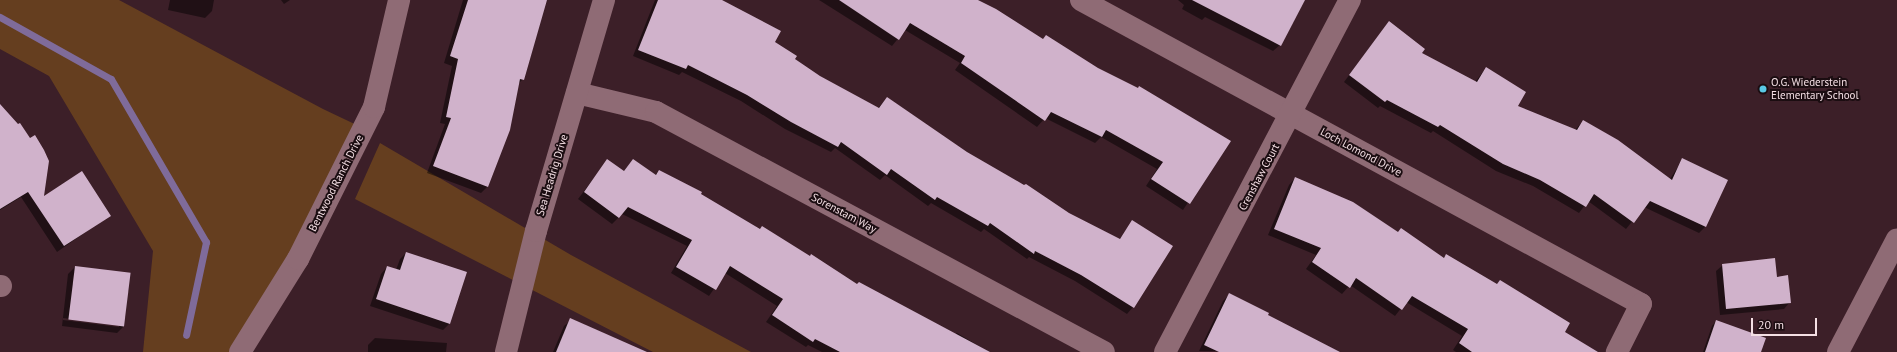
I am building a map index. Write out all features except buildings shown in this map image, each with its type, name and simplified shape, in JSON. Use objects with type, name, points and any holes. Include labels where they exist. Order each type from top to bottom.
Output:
[{"type":"street","name":"Bentwood Ranch Drive","points":[[240,352],[298,259],[374,107],[399,0]]},
{"type":"street","name":"Sea Headrig Drive","points":[[506,352],[536,231],[604,0]]},
{"type":"street","name":"Loch Lomond Drive","points":[[1081,0],[1641,304],[1617,352]]},
{"type":"street","name":"Crenshaw Court","points":[[1165,352],[1292,114],[1350,0]]},
{"type":"street","name":"Sorenstam Way","points":[[577,93],[656,112],[1104,352]]},
{"type":"street","points":[[1838,352],[1897,240]]},
{"type":"shaded area","points":[[0,0],[119,0],[323,109],[363,128],[240,352],[143,352],[153,251],[49,76],[0,49]]},
{"type":"shaded area","points":[[380,143],[571,255],[751,352],[653,352],[355,199]]},
{"type":"waterway","points":[[0,17],[111,79],[206,242],[186,335]]},
{"type":"place","name":"O.G. Wiederstein Elementary School","points":[[1763,89]]}]
